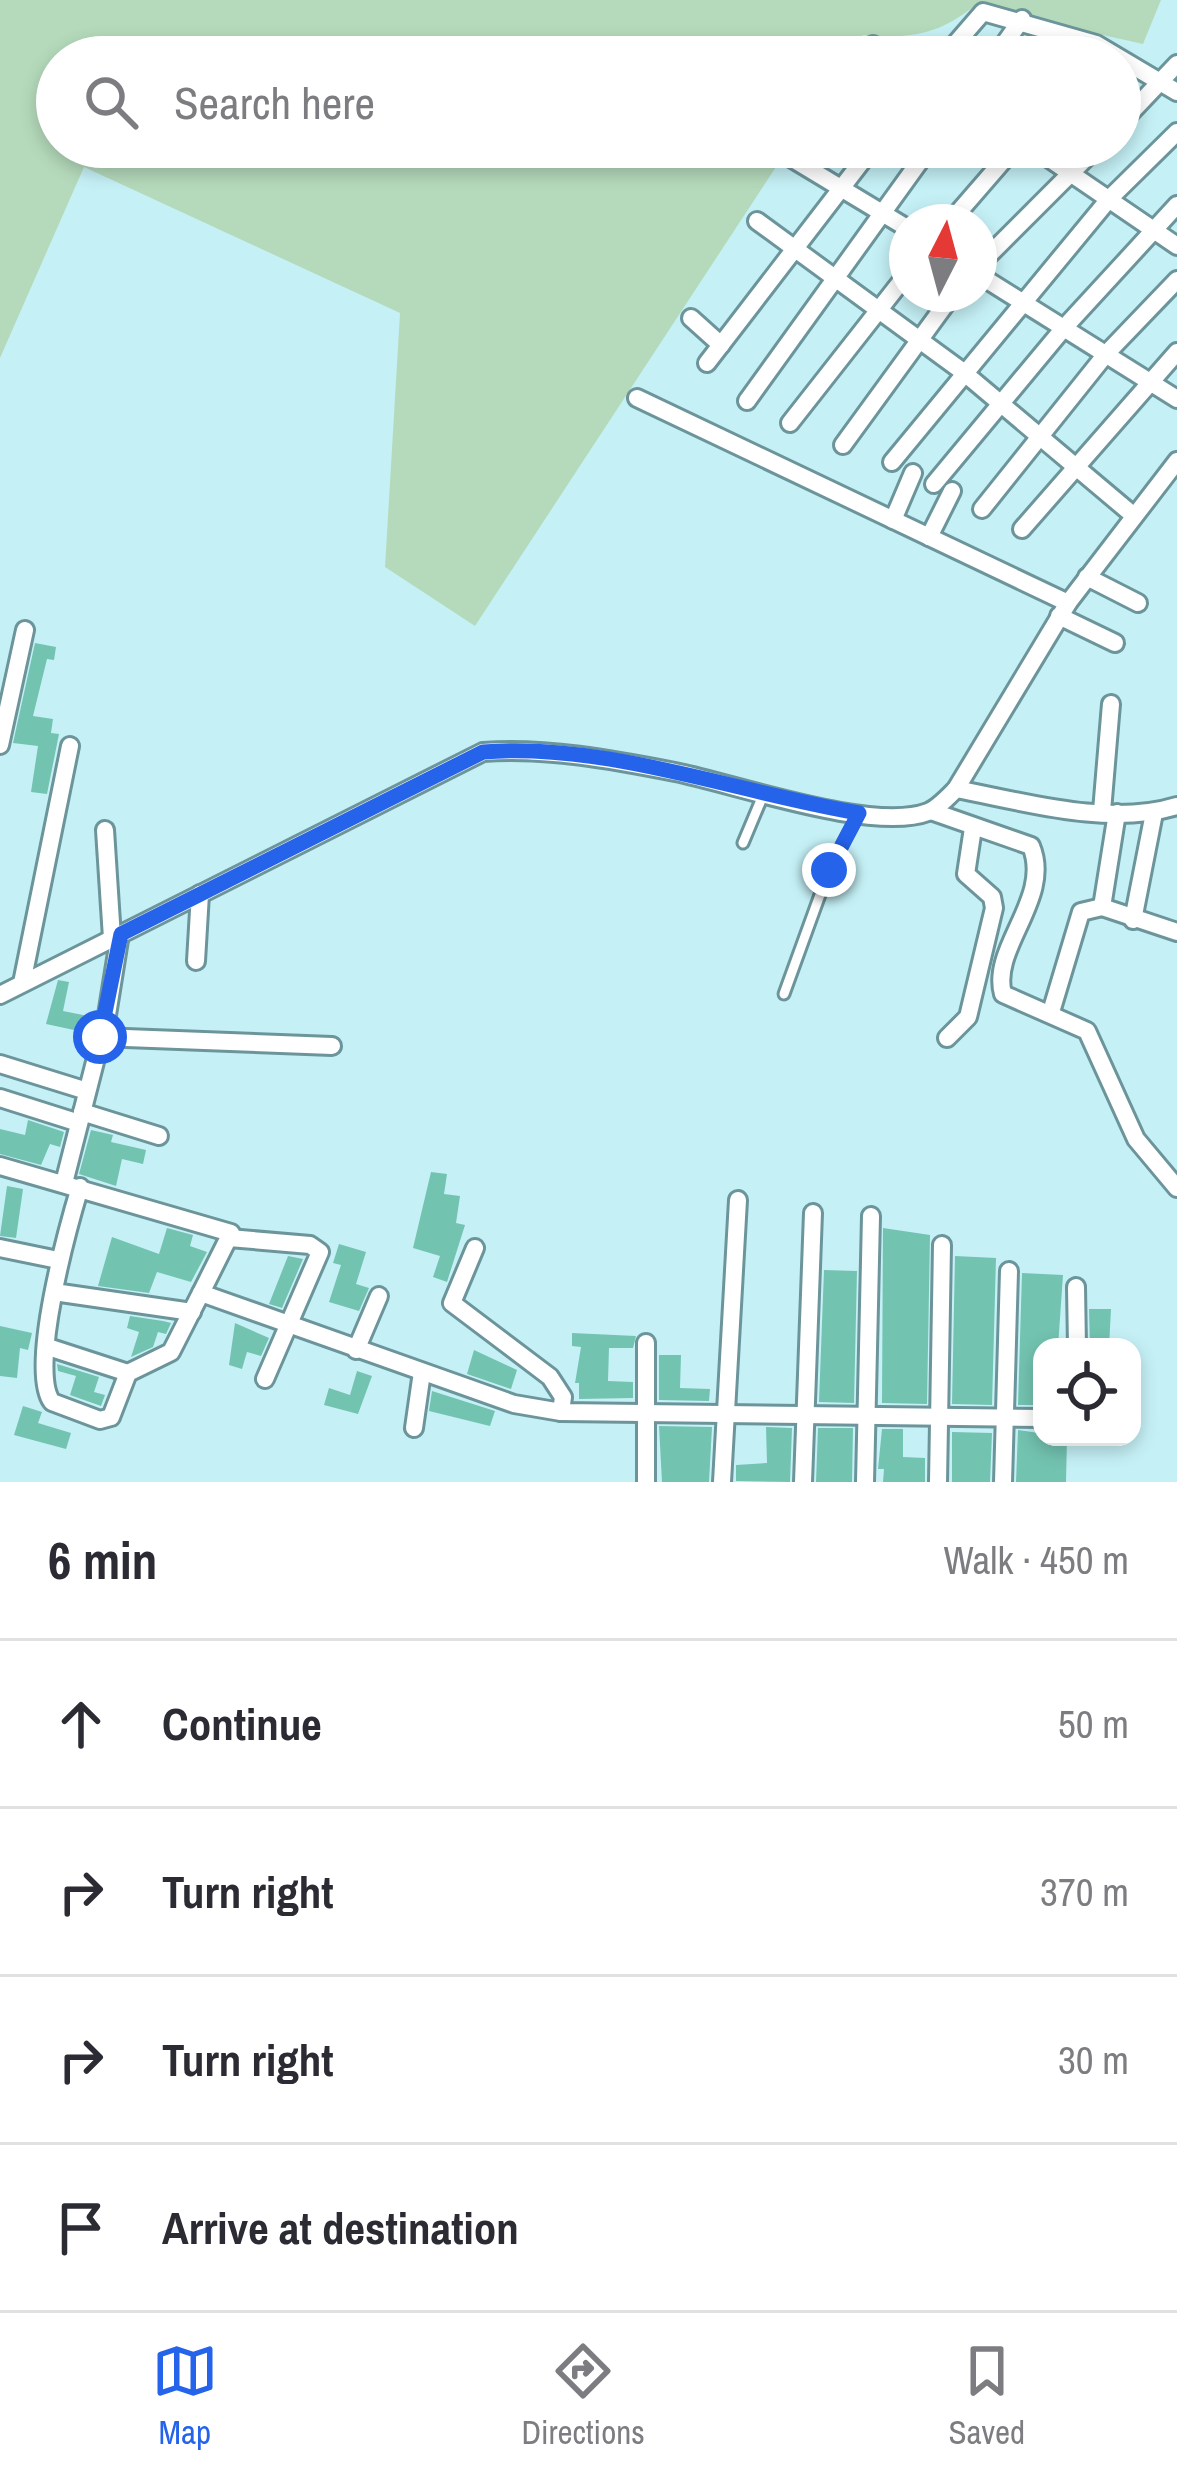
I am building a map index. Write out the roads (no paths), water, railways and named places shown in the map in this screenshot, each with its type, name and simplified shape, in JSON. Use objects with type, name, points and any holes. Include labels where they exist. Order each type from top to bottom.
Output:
[{"type":"street","points":[[962,36],[983,12],[1022,19],[1060,36]]},
{"type":"street","points":[[1010,36],[1022,19]]},
{"type":"street","points":[[1141,108],[1170,87],[1177,64]]},
{"type":"street","points":[[1141,73],[1170,87]]},
{"type":"street","points":[[1141,167],[1177,132]]},
{"type":"street","points":[[807,168],[889,217]]},
{"type":"street","points":[[707,363],[858,168]]},
{"type":"street","points":[[747,401],[915,168]]},
{"type":"street","points":[[966,204],[997,168]]},
{"type":"street","points":[[1066,168],[1177,246]]},
{"type":"street","points":[[997,247],[1076,168]]},
{"type":"street","points":[[892,462],[962,371],[1140,168]]},
{"type":"street","points":[[929,537],[943,488],[999,406],[1177,205]]},
{"type":"street","points":[[757,221],[962,371],[1133,514]]},
{"type":"street","points":[[982,509],[1106,354],[1177,280]]},
{"type":"street","points":[[997,287],[1177,399]]},
{"type":"street","points":[[790,423],[889,296]]},
{"type":"street","points":[[843,445],[938,312]]},
{"type":"street","points":[[691,318],[721,345]]},
{"type":"street","points":[[1022,529],[1177,352]]},
{"type":"street","points":[[637,398],[929,537],[1064,610],[1115,644]]},
{"type":"street","points":[[0,994],[483,752],[514,749],[673,772],[859,813],[900,817],[932,811],[956,789],[1087,577],[1177,461]]},
{"type":"street","points":[[893,520],[913,473]]},
{"type":"street","points":[[1087,577],[1138,603]]},
{"type":"street","points":[[0,745],[25,630]]},
{"type":"street","points":[[1102,907],[1112,704]]},
{"type":"street","points":[[22,983],[70,746]]},
{"type":"street","points":[[956,789],[1110,812],[1154,813],[1177,806]]},
{"type":"street","points":[[932,811],[973,828],[1018,838],[1035,856],[1037,872],[1000,984],[1013,1003],[1051,1012],[1087,1031],[1136,1139],[1177,1188]]},
{"type":"street","points":[[1133,920],[1154,813]]},
{"type":"street","points":[[946,1038],[968,1016],[994,908],[992,897],[965,874],[973,828]]},
{"type":"street","points":[[105,830],[116,936],[58,1260],[44,1392],[52,1402],[100,1420],[111,1417],[118,1406],[128,1373]]},
{"type":"street","points":[[196,961],[200,894]]},
{"type":"street","points":[[1051,1012],[1081,912],[1102,907],[1177,932]]},
{"type":"street","points":[[100,1037],[332,1046]]},
{"type":"street","points":[[0,1064],[87,1091]]},
{"type":"street","points":[[0,1098],[159,1136]]},
{"type":"street","points":[[0,1166],[231,1233],[171,1352],[128,1373],[47,1347]]},
{"type":"street","points":[[722,1482],[738,1200]]},
{"type":"street","points":[[802,1482],[813,1213]]},
{"type":"street","points":[[865,1482],[871,1216]]},
{"type":"street","points":[[230,1238],[310,1245],[320,1252],[284,1326],[265,1379]]},
{"type":"street","points":[[938,1482],[942,1245]]},
{"type":"street","points":[[0,1248],[58,1260]]},
{"type":"street","points":[[475,1248],[452,1303],[550,1377],[563,1397],[561,1412]]},
{"type":"street","points":[[1004,1482],[1009,1271]]},
{"type":"street","points":[[1076,1288],[1077,1338]]},
{"type":"street","points":[[54,1292],[192,1312]]},
{"type":"street","points":[[201,1293],[514,1404],[561,1412],[1033,1418]]},
{"type":"street","points":[[356,1350],[379,1296]]},
{"type":"street","points":[[646,1342],[646,1482]]},
{"type":"street","points":[[414,1428],[422,1372]]},
{"type":"lane","points":[[743,843],[764,793]]},
{"type":"lane","points":[[784,994],[829,870],[859,813]]}]
